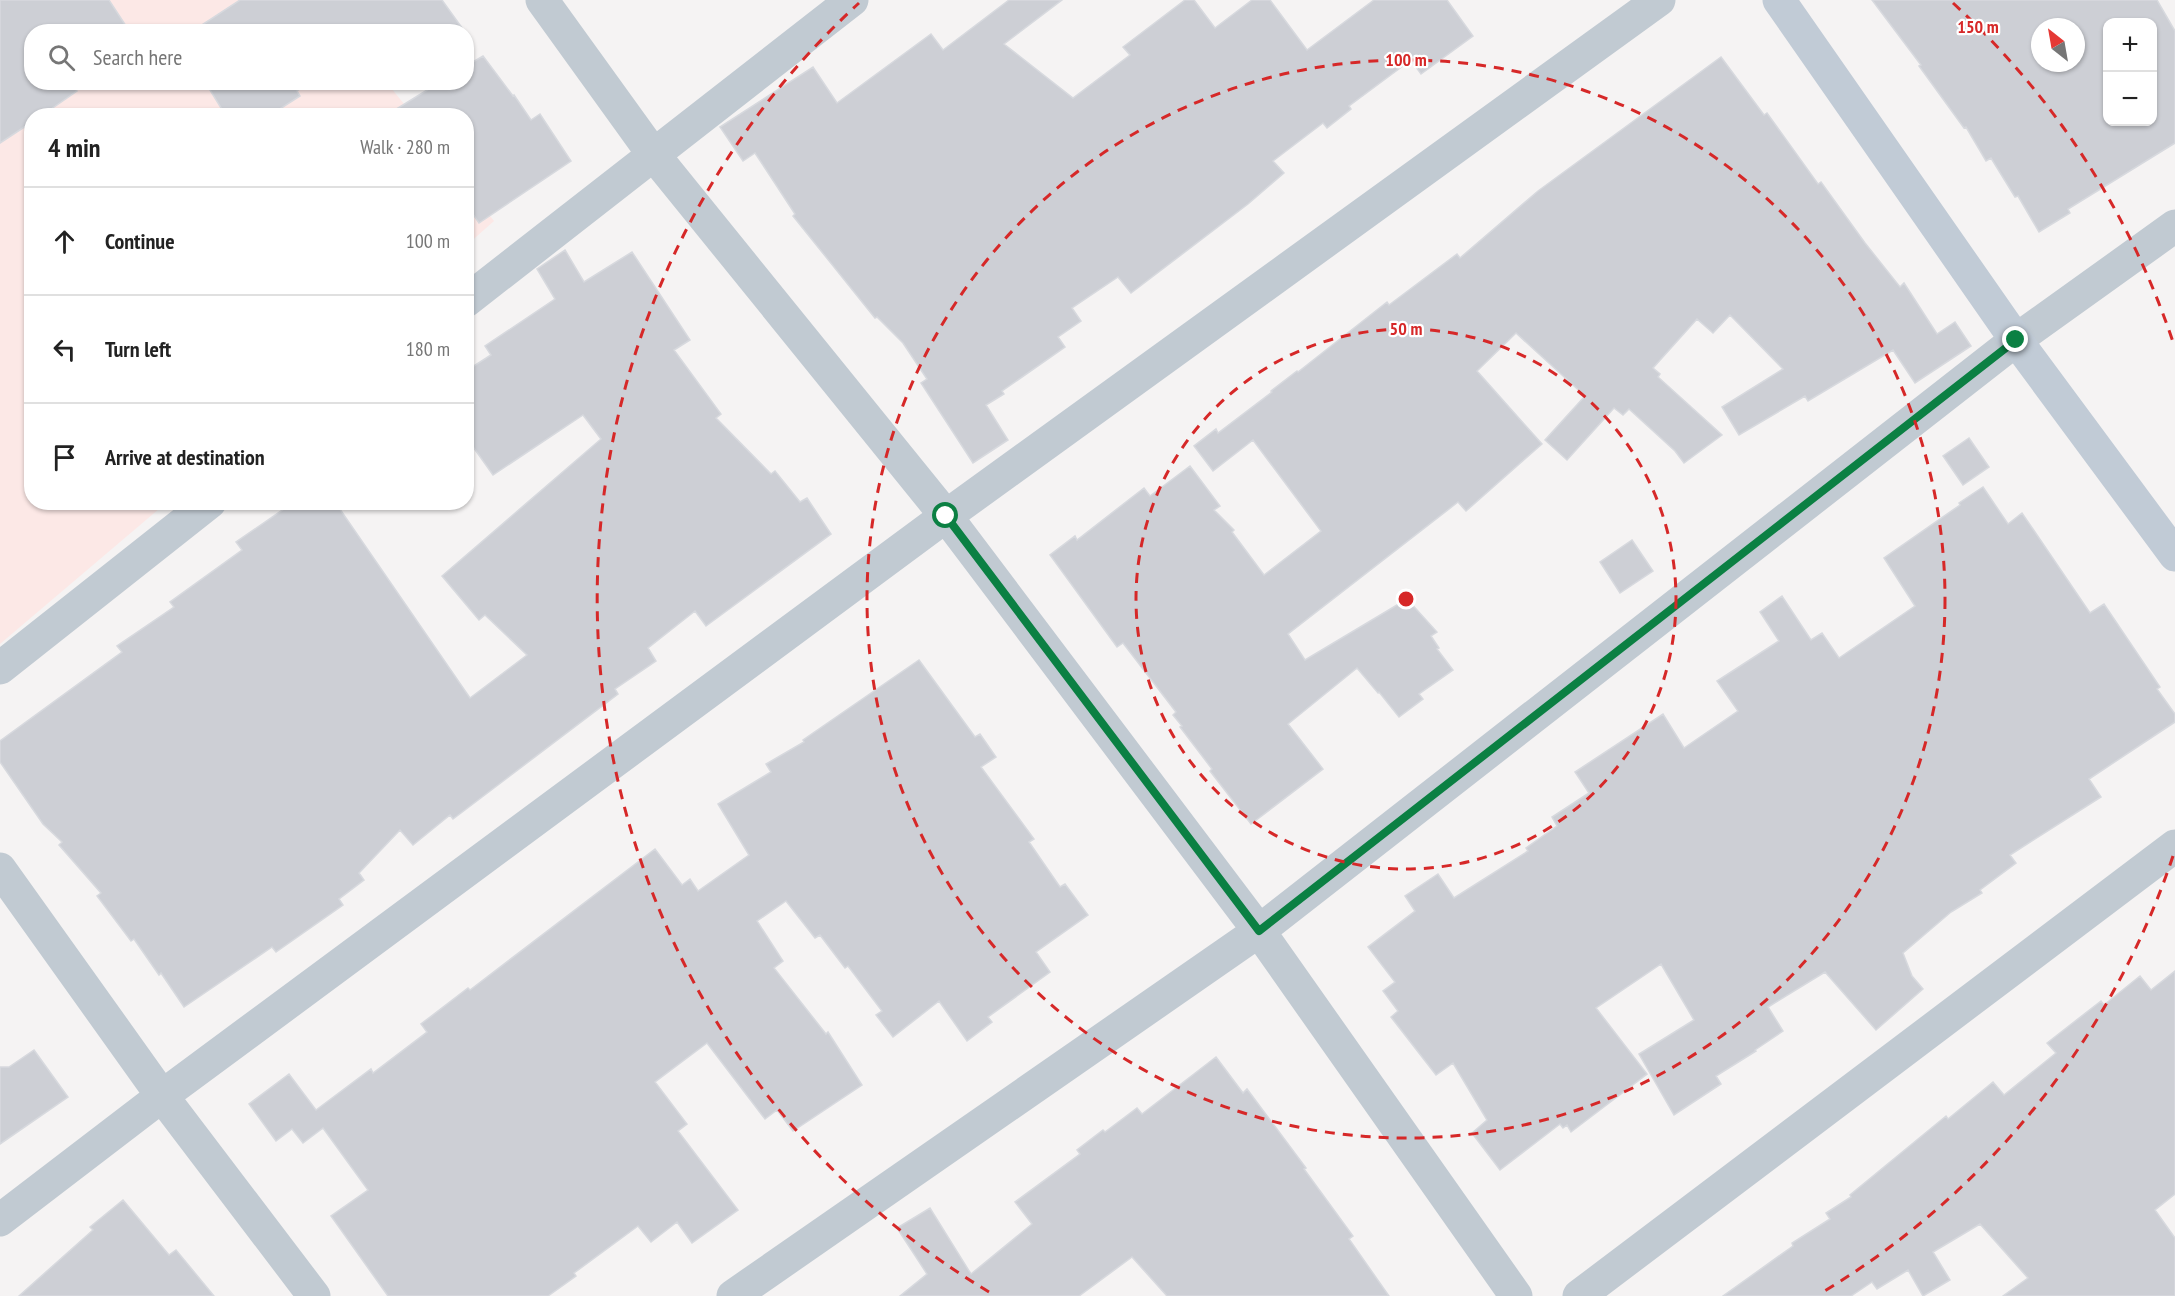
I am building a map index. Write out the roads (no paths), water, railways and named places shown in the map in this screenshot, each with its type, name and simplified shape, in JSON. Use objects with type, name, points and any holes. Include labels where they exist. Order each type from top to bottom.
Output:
[{"type":"main road","points":[[1779,0],[2016,340],[2175,555]]},
{"type":"street","points":[[542,0],[653,154],[946,516],[1259,931],[1516,1296]]},
{"type":"street","points":[[474,295],[852,0]]},
{"type":"street","points":[[0,1220],[162,1096],[946,516],[1659,0]]},
{"type":"street","points":[[733,1296],[1259,931],[2016,340],[2175,225]]},
{"type":"street","points":[[0,668],[200,510]]},
{"type":"street","points":[[1579,1296],[2175,846]]},
{"type":"street","points":[[0,869],[162,1096],[314,1296]]}]
